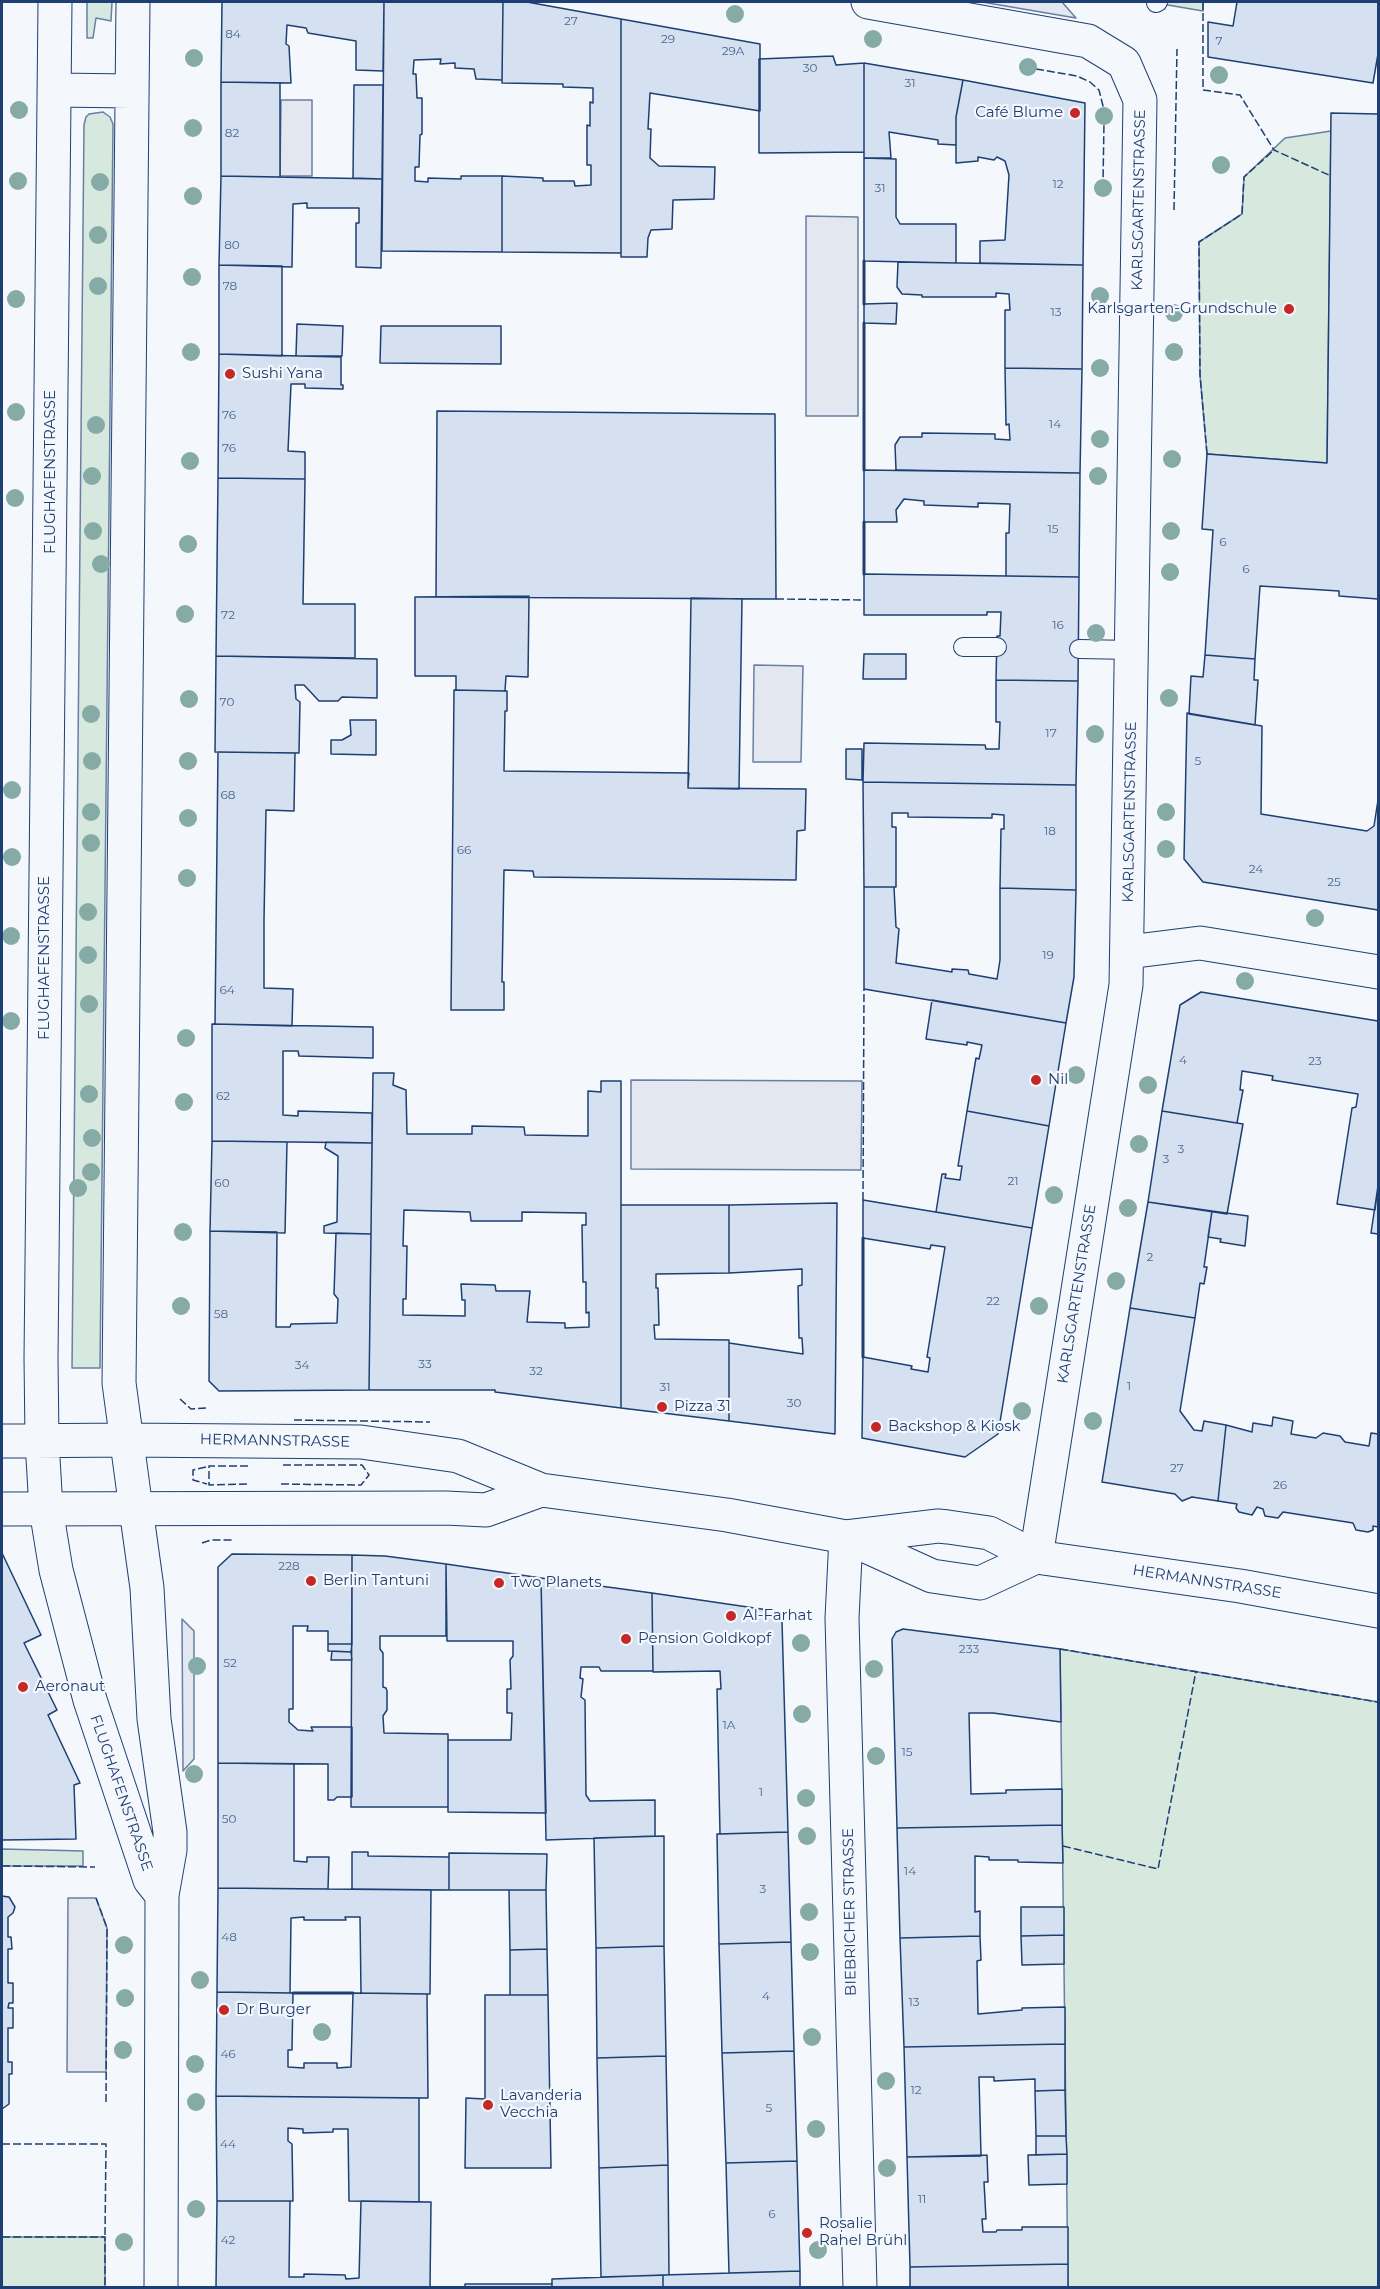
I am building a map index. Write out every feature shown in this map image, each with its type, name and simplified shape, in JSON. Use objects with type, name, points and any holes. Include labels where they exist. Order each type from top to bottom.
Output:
[{"type":"main road","name":"FLUGHAFENSTRASSE","points":[[56,2],[42,1441],[46,1509],[59,1586],[90,1700],[150,1880],[162,1895]]},
{"type":"main road","name":"FLUGHAFENSTRASSE","points":[[132,2],[119,1376],[147,1588],[154,1719],[170,1832],[170,1850],[162,1895],[161,2288]]},
{"type":"main road","name":"KARLSGARTENSTRASSE","points":[[868,2],[1088,41],[1124,63],[1140,100],[1128,952],[1122,1010],[1036,1557]]},
{"type":"main road","points":[[55,90],[132,91]]},
{"type":"main road","points":[[1128,952],[1200,943],[1378,972]]},
{"type":"main road","name":"HERMANNSTRASSE","points":[[2,1441],[361,1442],[458,1456],[541,1490],[727,1515],[846,1537],[932,1576],[980,1583],[1036,1557]]},
{"type":"main road","name":"HERMANNSTRASSE","points":[[2,1509],[446,1508],[486,1510],[541,1490]]},
{"type":"main road","name":"HERMANNSTRASSE","points":[[846,1537],[938,1526],[989,1533],[1036,1557],[1240,1586],[1378,1611]]},
{"type":"main road","name":"BIEBRICHER STRASSE","points":[[846,1537],[842,1618],[860,2288]]},
{"type":"lane","points":[[963,647],[997,647]]},
{"type":"lane","points":[[1078,649],[1132,650]]},
{"type":"shaded area","points":[[87,2],[112,2],[111,21],[96,18],[93,38],[87,38]]},
{"type":"shaded area","points":[[982,2],[1062,2],[1076,18]]},
{"type":"shaded area","points":[[1149,2],[1203,2],[1203,11],[1156,3]]},
{"type":"shaded area","points":[[281,100],[312,100],[312,176],[280,176]]},
{"type":"shaded area","points":[[103,112],[110,117],[113,124],[100,1368],[72,1368],[84,125],[89,114]]},
{"type":"shaded area","points":[[1331,131],[1327,463],[1207,454],[1200,375],[1199,242],[1242,214],[1244,177],[1285,138]]},
{"type":"shaded area","points":[[806,216],[858,217],[858,416],[806,416]]},
{"type":"shaded area","points":[[754,665],[803,666],[801,762],[753,762]]},
{"type":"shaded area","points":[[631,1080],[862,1081],[861,1170],[631,1169]]},
{"type":"shaded area","points":[[182,1619],[194,1631],[194,1759],[183,1771]]},
{"type":"shaded area","points":[[1060,1649],[1378,1702],[1378,2287],[1068,2287]]},
{"type":"shaded area","points":[[2,1849],[83,1851],[83,1866],[2,1866]]},
{"type":"shaded area","points":[[68,1898],[96,1898],[107,1928],[106,2072],[67,2072]]},
{"type":"shaded area","points":[[2,2237],[105,2237],[105,2287],[2,2287]]},
{"type":"building","points":[[222,2],[384,2],[383,71],[356,70],[356,41],[308,33],[306,28],[287,25],[286,44],[289,46],[291,83],[221,82]]},
{"type":"building","points":[[384,2],[503,2],[502,80],[476,79],[474,69],[455,68],[455,63],[440,64],[441,59],[414,60],[413,74],[416,74],[417,98],[422,98],[422,134],[420,135],[419,167],[415,167],[415,181],[428,182],[428,178],[461,179],[461,176],[502,176],[502,252],[382,251]]},
{"type":"building","points":[[503,2],[527,2],[621,19],[621,253],[502,252],[502,176],[543,178],[543,181],[574,181],[575,186],[591,185],[591,165],[587,165],[587,125],[590,126],[590,102],[593,103],[593,88],[563,87],[563,84],[502,83]]},
{"type":"building","points":[[1237,2],[1378,2],[1378,54],[1373,83],[1208,57],[1208,22],[1233,26]]},
{"type":"building","points":[[621,19],[760,44],[760,111],[650,93],[648,129],[651,129],[650,158],[659,166],[715,167],[714,199],[673,200],[672,229],[651,230],[647,257],[621,257]]},
{"type":"building","points":[[833,56],[836,65],[864,63],[864,152],[759,153],[759,59]]},
{"type":"building","points":[[864,63],[963,80],[956,117],[956,145],[938,144],[938,140],[889,132],[891,158],[864,158]]},
{"type":"building","points":[[963,80],[1085,103],[1083,265],[980,263],[980,241],[1005,240],[1009,175],[1005,161],[997,157],[994,160],[978,157],[978,161],[956,163],[956,117]]},
{"type":"building","points":[[221,82],[280,83],[280,177],[221,176]]},
{"type":"building","points":[[354,85],[383,85],[382,179],[353,178]]},
{"type":"building","points":[[1331,113],[1378,114],[1378,599],[1339,596],[1339,591],[1260,586],[1255,659],[1205,655],[1213,530],[1202,529],[1207,454],[1327,463]]},
{"type":"building","points":[[864,158],[896,159],[896,217],[900,224],[956,224],[956,263],[864,261]]},
{"type":"building","points":[[221,176],[382,179],[381,268],[356,267],[356,223],[359,223],[359,208],[307,208],[307,203],[293,204],[292,267],[219,265]]},
{"type":"building","points":[[898,262],[1083,265],[1082,369],[1005,368],[1005,310],[1010,310],[1009,294],[996,293],[996,297],[922,297],[922,295],[902,294],[897,287]]},
{"type":"building","points":[[219,265],[282,266],[282,356],[219,354]]},
{"type":"building","points":[[897,303],[896,324],[864,323],[864,304]]},
{"type":"building","points":[[297,324],[343,326],[342,356],[296,356]]},
{"type":"building","points":[[381,326],[501,326],[501,364],[380,363]]},
{"type":"building","points":[[219,354],[341,357],[343,389],[305,388],[305,384],[291,384],[288,451],[305,452],[305,479],[218,478]]},
{"type":"building","points":[[1005,368],[1082,369],[1080,473],[896,470],[895,445],[900,437],[922,437],[922,433],[995,434],[995,439],[1010,440],[1009,424],[1006,425]]},
{"type":"building","points":[[437,411],[775,414],[776,599],[436,597]]},
{"type":"building","points":[[864,470],[1080,473],[1079,577],[1006,576],[1006,533],[1009,533],[1010,504],[978,503],[978,507],[924,505],[924,501],[904,499],[896,510],[897,522],[864,522]]},
{"type":"building","points":[[218,478],[305,479],[303,604],[355,604],[355,658],[216,656]]},
{"type":"building","points":[[864,574],[1079,577],[1078,681],[996,680],[997,636],[1000,636],[1001,612],[987,612],[987,615],[864,615]]},
{"type":"building","points":[[529,596],[528,677],[506,676],[505,691],[456,690],[456,676],[415,676],[415,597]]},
{"type":"building","points":[[691,598],[742,599],[739,789],[688,788]]},
{"type":"building","points":[[864,654],[906,654],[906,679],[863,679]]},
{"type":"building","points":[[1205,655],[1255,659],[1254,680],[1258,680],[1255,725],[1189,714],[1191,676],[1203,677]]},
{"type":"building","points":[[216,656],[377,659],[377,698],[342,697],[338,701],[319,701],[304,685],[295,685],[296,699],[300,702],[299,753],[215,752]]},
{"type":"building","points":[[996,680],[1078,681],[1076,785],[863,782],[864,743],[985,745],[986,749],[999,749],[1000,722],[996,722]]},
{"type":"building","points":[[454,690],[507,691],[504,771],[689,773],[688,788],[806,789],[805,830],[797,831],[796,880],[534,877],[533,871],[504,870],[502,982],[504,982],[504,1010],[451,1010]]},
{"type":"building","points":[[1187,713],[1262,726],[1261,814],[1367,831],[1374,826],[1378,800],[1378,910],[1203,882],[1184,859]]},
{"type":"building","points":[[350,720],[376,720],[376,755],[331,754],[331,740],[342,740],[351,735]]},
{"type":"building","points":[[846,749],[862,749],[862,780],[846,779]]},
{"type":"building","points":[[218,752],[295,753],[294,811],[266,810],[264,920],[264,988],[293,989],[292,1026],[215,1024]]},
{"type":"building","points":[[863,782],[1076,785],[1076,890],[1000,888],[1001,829],[1004,829],[1004,815],[992,814],[992,818],[908,817],[908,813],[892,813],[892,827],[896,827],[896,887],[864,887]]},
{"type":"building","points":[[864,887],[894,887],[896,927],[899,929],[896,963],[952,972],[952,969],[968,970],[969,974],[997,979],[1000,960],[1000,888],[1076,890],[1074,977],[1066,1023],[864,989]]},
{"type":"building","points":[[1201,992],[1378,1021],[1378,1186],[1375,1210],[1337,1204],[1352,1108],[1356,1107],[1358,1094],[1272,1080],[1273,1076],[1242,1071],[1240,1090],[1243,1090],[1237,1123],[1162,1111],[1180,1005]]},
{"type":"building","points":[[932,1000],[1066,1023],[1049,1126],[967,1111],[976,1058],[979,1059],[982,1045],[926,1039]]},
{"type":"building","points":[[212,1024],[373,1027],[373,1058],[299,1056],[298,1051],[283,1051],[283,1115],[298,1116],[298,1111],[372,1113],[372,1143],[212,1141]]},
{"type":"building","points":[[373,1073],[394,1073],[393,1085],[406,1090],[407,1134],[472,1134],[472,1126],[524,1127],[525,1135],[588,1136],[588,1091],[601,1092],[601,1081],[621,1081],[621,1408],[495,1392],[495,1390],[369,1390]],"holes":[[[404,1210],[470,1212],[471,1221],[522,1221],[522,1212],[586,1213],[586,1225],[582,1225],[583,1282],[586,1282],[586,1313],[589,1312],[589,1327],[565,1328],[565,1323],[527,1322],[530,1291],[496,1291],[495,1285],[461,1284],[462,1300],[465,1300],[465,1316],[403,1315],[403,1299],[406,1299],[407,1246],[403,1246]]]},
{"type":"building","points":[[967,1111],[1049,1126],[1032,1228],[936,1212],[942,1174],[946,1174],[945,1178],[960,1180],[962,1166],[958,1166]]},
{"type":"building","points":[[1162,1111],[1243,1124],[1227,1214],[1148,1202]]},
{"type":"building","points":[[212,1141],[287,1142],[285,1233],[210,1231]]},
{"type":"building","points":[[326,1142],[372,1143],[371,1234],[324,1233],[324,1226],[337,1222],[338,1156],[325,1148]]},
{"type":"building","points":[[1378,1186],[1378,1234],[1371,1233]]},
{"type":"building","points":[[863,1200],[1032,1228],[998,1434],[965,1457],[862,1438],[863,1357],[912,1366],[911,1369],[928,1372],[930,1358],[927,1357],[945,1247],[931,1245],[930,1249],[863,1238]]},
{"type":"building","points":[[1148,1202],[1212,1211],[1204,1267],[1207,1267],[1204,1284],[1200,1283],[1195,1318],[1130,1308]]},
{"type":"building","points":[[837,1203],[835,1434],[729,1421],[729,1343],[803,1354],[802,1338],[799,1338],[798,1286],[802,1285],[802,1269],[729,1273],[729,1205]]},
{"type":"building","points":[[621,1205],[729,1205],[729,1273],[656,1274],[659,1325],[654,1325],[655,1339],[729,1340],[729,1421],[621,1408]]},
{"type":"building","points":[[1212,1211],[1248,1216],[1245,1246],[1220,1242],[1221,1239],[1208,1237]]},
{"type":"building","points":[[210,1231],[277,1232],[276,1327],[290,1327],[291,1324],[337,1323],[338,1299],[334,1294],[336,1233],[371,1234],[369,1390],[219,1391],[209,1381]]},
{"type":"building","points":[[1130,1308],[1195,1318],[1180,1411],[1194,1430],[1202,1431],[1204,1421],[1226,1425],[1218,1501],[1192,1497],[1182,1501],[1175,1494],[1102,1482]]},
{"type":"building","points":[[1273,1417],[1293,1421],[1291,1434],[1316,1438],[1323,1433],[1340,1436],[1345,1442],[1369,1446],[1371,1433],[1378,1434],[1378,1527],[1373,1526],[1373,1530],[1368,1532],[1356,1530],[1353,1523],[1283,1512],[1278,1518],[1265,1516],[1263,1509],[1257,1507],[1252,1515],[1239,1512],[1236,1508],[1237,1504],[1218,1501],[1226,1425],[1252,1432],[1253,1423],[1272,1426]]},
{"type":"building","name":"Aeronaut","points":[[2,1553],[41,1635],[24,1643],[57,1710],[48,1715],[80,1783],[74,1785],[76,1839],[2,1840]]},
{"type":"building","points":[[232,1554],[352,1555],[352,1644],[328,1644],[328,1631],[307,1631],[308,1626],[293,1626],[293,1709],[289,1709],[289,1722],[298,1730],[313,1731],[311,1727],[352,1727],[352,1797],[337,1797],[334,1800],[328,1800],[328,1764],[218,1763],[218,1567]]},
{"type":"building","points":[[352,1555],[385,1556],[446,1564],[446,1636],[380,1636],[380,1649],[383,1653],[383,1687],[387,1691],[387,1710],[383,1716],[384,1733],[448,1734],[448,1807],[351,1807]]},
{"type":"building","points":[[446,1564],[541,1578],[546,1813],[448,1812],[448,1740],[511,1740],[512,1713],[507,1713],[507,1689],[511,1689],[510,1660],[513,1656],[513,1641],[447,1641]]},
{"type":"building","points":[[541,1578],[652,1593],[653,1671],[601,1671],[599,1667],[581,1667],[580,1678],[583,1679],[581,1697],[585,1700],[586,1795],[590,1801],[655,1800],[655,1836],[546,1840]]},
{"type":"building","points":[[652,1593],[775,1611],[782,1621],[788,1832],[720,1834],[717,1689],[721,1689],[720,1671],[653,1672]]},
{"type":"building","points":[[903,1629],[1060,1649],[1061,1722],[993,1713],[969,1713],[971,1794],[1006,1793],[1006,1790],[1062,1789],[1062,1825],[897,1828],[892,1639],[896,1632]]},
{"type":"building","points":[[328,1644],[352,1644],[351,1652],[328,1651]]},
{"type":"building","points":[[332,1651],[351,1652],[352,1660],[331,1660]]},
{"type":"building","points":[[218,1763],[294,1764],[294,1861],[307,1862],[307,1857],[329,1857],[328,1889],[218,1888]]},
{"type":"building","points":[[1062,1825],[1063,1863],[989,1860],[989,1857],[975,1856],[975,1912],[980,1911],[980,1936],[900,1938],[897,1828]]},
{"type":"building","points":[[788,1832],[791,1942],[719,1944],[717,1834]]},
{"type":"building","points":[[664,1836],[664,1946],[596,1948],[594,1838]]},
{"type":"building","points":[[352,1852],[368,1852],[368,1856],[449,1857],[449,1890],[352,1889]]},
{"type":"building","points":[[449,1853],[547,1854],[546,1890],[449,1890]]},
{"type":"building","points":[[218,1888],[431,1890],[430,1994],[361,1993],[360,1917],[345,1917],[346,1920],[291,1918],[290,1993],[217,1992]]},
{"type":"building","points":[[509,1890],[546,1890],[547,1949],[510,1950]]},
{"type":"building","points":[[2,1896],[9,1897],[15,1907],[13,1913],[8,1917],[8,1937],[11,1937],[12,1949],[8,1949],[8,1983],[13,1983],[13,2003],[9,2003],[8,2008],[13,2008],[13,2028],[8,2028],[8,2062],[12,2062],[12,2074],[9,2074],[9,2104],[2,2109]]},
{"type":"building","points":[[1021,1907],[1064,1907],[1064,1935],[1021,1936]]},
{"type":"building","points":[[1064,1935],[1064,1964],[1022,1965],[1021,1936]]},
{"type":"building","points":[[980,1936],[981,1960],[977,1961],[978,2014],[1022,2010],[1022,2008],[1065,2007],[1065,2044],[904,2047],[900,1938]]},
{"type":"building","points":[[791,1942],[794,2051],[722,2053],[719,1944]]},
{"type":"building","points":[[664,1946],[666,2056],[597,2058],[596,1948]]},
{"type":"building","points":[[547,1949],[548,1995],[510,1995],[510,1950]]},
{"type":"building","points":[[217,1992],[293,1993],[292,2050],[288,2050],[288,2067],[304,2068],[304,2063],[337,2063],[337,2068],[351,2067],[353,1993],[427,1994],[428,2098],[216,2096]]},
{"type":"building","points":[[485,1995],[548,1995],[551,2168],[465,2168],[466,2098],[485,2099]]},
{"type":"building","points":[[1065,2044],[1065,2090],[1035,2091],[1035,2079],[994,2081],[994,2077],[979,2077],[981,2156],[907,2157],[904,2047]]},
{"type":"building","points":[[794,2051],[797,2161],[726,2163],[722,2053]]},
{"type":"building","points":[[666,2056],[668,2165],[599,2168],[597,2058]]},
{"type":"building","points":[[1065,2090],[1066,2136],[1036,2136],[1035,2091]]},
{"type":"building","points":[[216,2096],[419,2098],[419,2202],[349,2201],[348,2129],[303,2133],[303,2129],[288,2128],[288,2141],[292,2144],[293,2201],[217,2201]]},
{"type":"building","points":[[1036,2136],[1066,2136],[1067,2154],[1036,2155]]},
{"type":"building","points":[[1067,2154],[1067,2184],[1029,2185],[1028,2155]]},
{"type":"building","points":[[987,2155],[988,2182],[984,2182],[986,2219],[982,2219],[983,2232],[1022,2230],[1022,2227],[1068,2227],[1068,2264],[910,2267],[907,2157]]},
{"type":"building","points":[[797,2161],[800,2271],[729,2273],[726,2163]]},
{"type":"building","points":[[668,2165],[669,2275],[601,2277],[599,2168]]},
{"type":"building","points":[[217,2201],[290,2201],[289,2277],[304,2277],[304,2274],[345,2275],[346,2279],[359,2278],[361,2201],[431,2202],[430,2288],[216,2288]]},
{"type":"building","points":[[1068,2264],[1068,2288],[910,2288],[910,2267]]},
{"type":"building","points":[[800,2271],[800,2288],[663,2288],[663,2275]]},
{"type":"building","points":[[663,2275],[663,2288],[552,2288],[552,2279]]},
{"type":"building","points":[[465,2284],[552,2284],[552,2288],[465,2288]]},
{"type":"fence","points":[[1203,2],[1203,90],[1240,95],[1274,150],[1331,176]]},
{"type":"fence","points":[[1174,210],[1177,49]]},
{"type":"fence","points":[[1036,69],[1077,76],[1090,82],[1099,90],[1104,110],[1100,110],[1101,121],[1104,122],[1103,183]]},
{"type":"fence","points":[[1207,454],[1200,375],[1199,242],[1242,214],[1244,177],[1274,150]]},
{"type":"fence","points":[[776,599],[864,600]]},
{"type":"fence","points":[[863,1200],[864,989]]},
{"type":"fence","points":[[180,1399],[191,1409],[206,1408]]},
{"type":"fence","points":[[294,1420],[430,1422]]},
{"type":"fence","points":[[281,1484],[361,1485],[369,1475],[362,1465],[282,1465]]},
{"type":"fence","points":[[248,1466],[209,1466],[209,1485],[248,1484]]},
{"type":"fence","points":[[206,1467],[193,1470],[193,1480],[207,1484]]},
{"type":"fence","points":[[202,1543],[211,1540],[233,1540]]},
{"type":"fence","points":[[1060,1649],[1378,1702]]},
{"type":"fence","points":[[1063,1846],[1158,1869],[1196,1671]]},
{"type":"fence","points":[[2,1866],[95,1867]]},
{"type":"fence","points":[[96,1898],[107,1928],[106,2104]]},
{"type":"fence","points":[[2,2144],[106,2144],[105,2237]]},
{"type":"fence","points":[[2,2237],[105,2237],[105,2288]]},
{"type":"wall","points":[[864,261],[864,304]]},
{"type":"wall","points":[[864,323],[864,470]]},
{"type":"wall","points":[[864,522],[864,574]]},
{"type":"wall","points":[[863,1238],[863,1357]]},
{"type":"wall","points":[[293,1993],[353,1993]]},
{"type":"place","name":"Café Blume","points":[[1075,113]]},
{"type":"place","name":"Karlsgarten-Grundschule","points":[[1289,309]]},
{"type":"place","name":"Sushi Yana","points":[[230,374]]},
{"type":"place","name":"Nil","points":[[1036,1080]]},
{"type":"place","name":"Pizza 31","points":[[662,1407]]},
{"type":"place","name":"Backshop & Kiosk","points":[[876,1427]]},
{"type":"place","name":"Berlin Tantuni","points":[[311,1581]]},
{"type":"place","name":"Two Planets","points":[[499,1583]]},
{"type":"place","name":"Al-Farhat","points":[[731,1616]]},
{"type":"place","name":"Pension Goldkopf","points":[[626,1639]]},
{"type":"place","name":"Aeronaut","points":[[23,1687]]},
{"type":"place","name":"Dr Burger","points":[[224,2010]]},
{"type":"place","name":"Lavanderia Vecchia","points":[[488,2105]]},
{"type":"place","name":"Rosalie Rahel Brühl","points":[[807,2233]]}]
